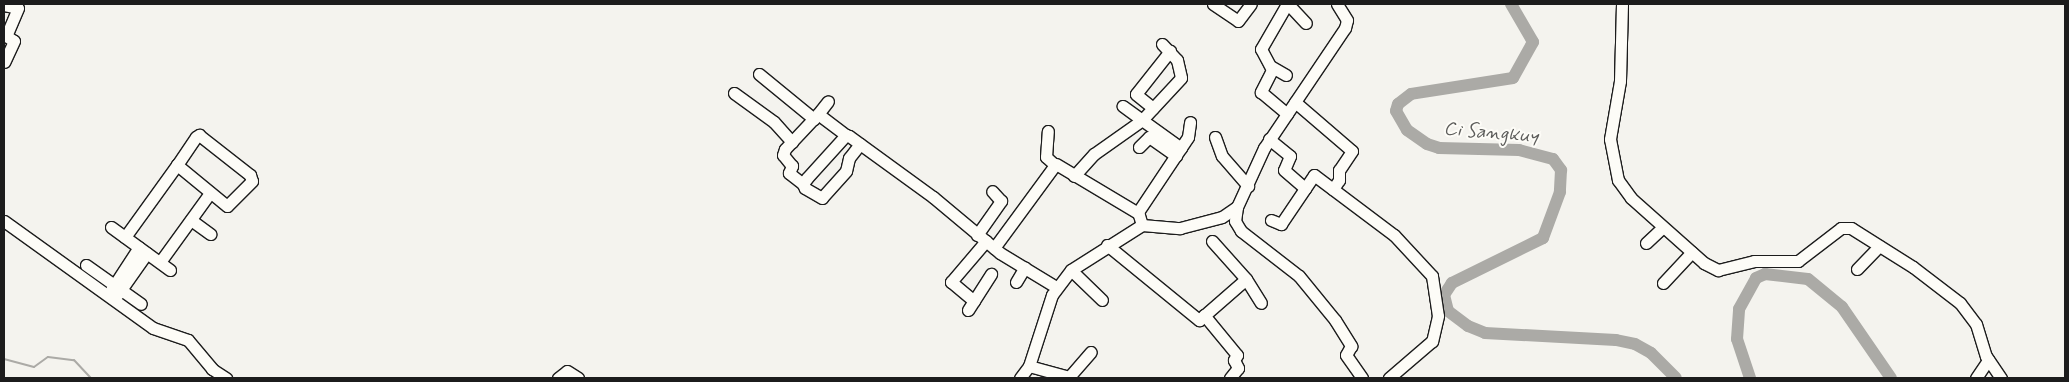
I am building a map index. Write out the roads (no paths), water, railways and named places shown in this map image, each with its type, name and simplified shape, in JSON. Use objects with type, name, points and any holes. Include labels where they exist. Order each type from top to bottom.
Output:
[{"type":"street","points":[[1213,4],[1238,21],[1251,4]]},
{"type":"street","points":[[1286,75],[1272,67],[1261,49],[1288,4],[1306,23]]},
{"type":"street","points":[[1337,4],[1347,20],[1345,28],[1269,139],[1237,207],[1235,220],[1241,231],[1299,276],[1330,313],[1351,346],[1346,355],[1362,378]]},
{"type":"street","points":[[1622,4],[1620,81],[1611,129],[1610,150],[1623,188],[1663,227],[1692,252],[1718,270],[1728,270],[1754,261],[1790,262],[1804,258],[1844,227],[1879,246],[1966,309],[1976,324],[1988,360],[2000,378]]},
{"type":"street","points":[[4,5],[18,8],[6,36],[14,42],[4,62]]},
{"type":"street","points":[[1074,176],[1094,154],[1142,120],[1181,78],[1177,60],[1166,47],[1136,94],[1153,108]]},
{"type":"street","points":[[1272,67],[1261,89],[1262,95],[1287,114]]},
{"type":"street","points":[[759,74],[816,116],[860,144],[929,193],[986,241],[1056,287]]},
{"type":"street","points":[[734,93],[774,122],[792,142]]},
{"type":"street","points":[[828,101],[782,153],[792,166],[789,173],[822,198],[846,171],[849,158],[860,144]]},
{"type":"street","points":[[1295,102],[1352,151],[1338,170],[1339,180],[1333,189]]},
{"type":"street","points":[[1123,106],[1179,152]]},
{"type":"street","points":[[1138,213],[1188,137],[1190,122]]},
{"type":"street","points":[[1048,131],[1046,157],[1074,176],[1138,213],[1142,226]]},
{"type":"street","points":[[125,237],[176,165],[196,137],[202,135],[252,178],[229,206],[176,165]]},
{"type":"street","points":[[803,184],[846,135]]},
{"type":"street","points":[[1139,147],[1148,137],[1179,152]]},
{"type":"street","points":[[1215,138],[1222,156],[1248,186]]},
{"type":"street","points":[[1269,139],[1290,156],[1284,170],[1305,188]]},
{"type":"street","points":[[991,274],[971,306],[951,282],[1056,164]]},
{"type":"street","points":[[1271,220],[1281,224],[1314,175],[1394,235],[1434,279],[1438,316],[1432,342],[1389,378]]},
{"type":"street","points":[[986,241],[1002,202],[992,191]]},
{"type":"street","points":[[160,262],[210,192]]},
{"type":"street","points":[[1020,378],[1029,366],[1056,287],[1071,270],[1142,226],[1180,228],[1222,217],[1237,207]]},
{"type":"street","points":[[191,220],[210,234]]},
{"type":"street","points":[[4,221],[154,328],[188,340],[209,365],[226,378]]},
{"type":"street","points":[[111,227],[170,270]]},
{"type":"street","points":[[1646,243],[1663,227]]},
{"type":"street","points":[[1212,242],[1246,279],[1262,303]]},
{"type":"street","points":[[1107,246],[1151,278],[1194,318],[1199,320],[1246,279]]},
{"type":"street","points":[[1857,269],[1879,246]]},
{"type":"street","points":[[110,298],[143,250]]},
{"type":"street","points":[[1663,283],[1692,252]]},
{"type":"street","points":[[86,265],[141,304]]},
{"type":"street","points":[[1016,282],[1025,267]]},
{"type":"street","points":[[1071,270],[1102,300]]},
{"type":"street","points":[[1204,316],[1238,355],[1234,360],[1238,367],[1230,378]]},
{"type":"street","points":[[1029,366],[1069,377],[1091,352]]},
{"type":"street","points":[[1976,378],[1988,360]]},
{"type":"street","points":[[558,378],[567,371],[578,378]]},
{"type":"waterway","name":"Ci Sangkuy","points":[[1511,4],[1533,42],[1513,78],[1411,94],[1398,104],[1396,111],[1407,130],[1427,144],[1439,148],[1519,150],[1553,159],[1561,170],[1560,192],[1543,238],[1452,283],[1444,295],[1448,311],[1468,326],[1485,333],[1616,340],[1635,344],[1651,353],[1676,378]]},
{"type":"waterway","name":"Ci Sangkuy","points":[[1750,378],[1737,339],[1739,309],[1756,278],[1765,274],[1808,279],[1842,307],[1891,378]]},
{"type":"waterway","points":[[4,359],[34,367],[48,357],[74,360],[91,378]]}]
